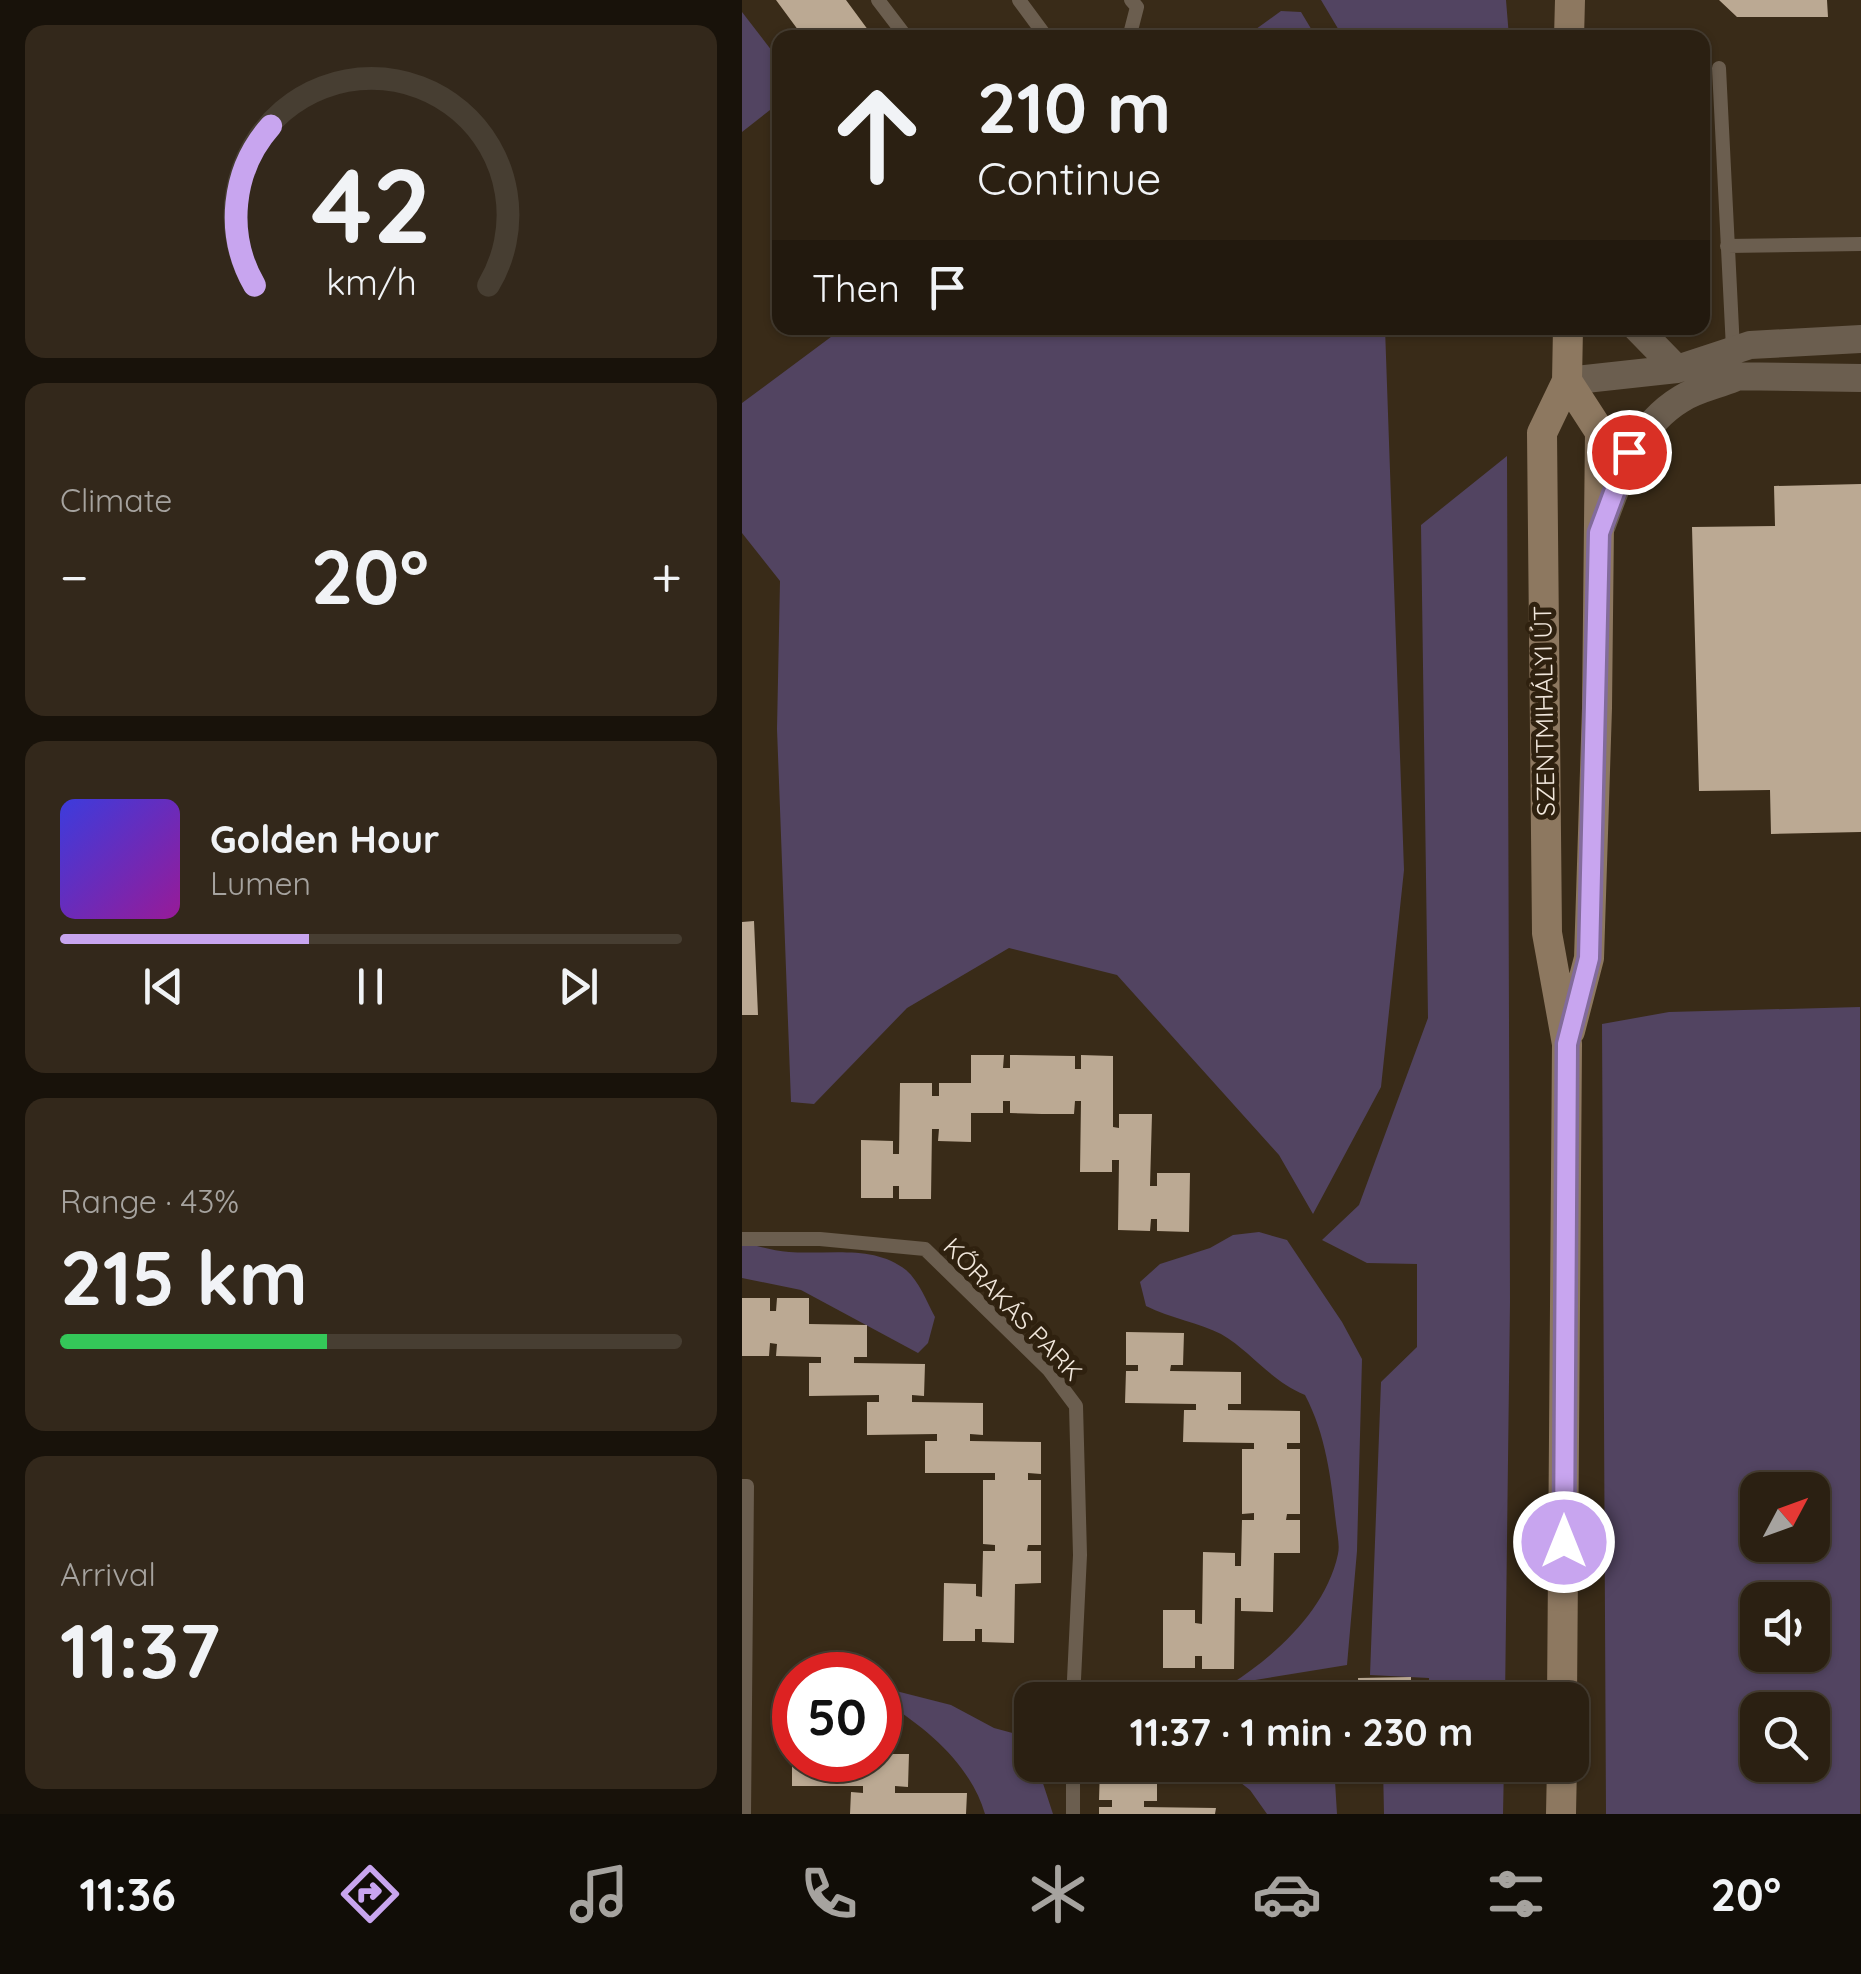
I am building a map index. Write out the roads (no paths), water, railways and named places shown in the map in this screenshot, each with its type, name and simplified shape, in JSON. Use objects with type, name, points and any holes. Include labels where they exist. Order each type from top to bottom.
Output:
[{"type":"main road","points":[[1570,0],[1570,30]]},
{"type":"main road","name":"SZENTMIHÁLYI ÚT","points":[[1562,1682],[1567,1044],[1547,932],[1542,433],[1567,381],[1568,335]]},
{"type":"main road","name":"SZENTMIHÁLYI ÚT","points":[[1567,381],[1600,432],[1589,958],[1567,1044]]},
{"type":"main road","points":[[1561,1814],[1562,1782]]},
{"type":"street","points":[[1643,335],[1677,369],[1734,378],[1860,378]]},
{"type":"street","points":[[1567,381],[1677,369],[1750,345],[1860,339]]},
{"type":"street","points":[[1599,533],[1629,452],[1650,426],[1681,398],[1734,378]]},
{"type":"lane","points":[[878,0],[900,30]]},
{"type":"lane","points":[[1019,0],[1041,30]]},
{"type":"lane","points":[[1131,30],[1137,7],[1132,0]]},
{"type":"lane","points":[[1720,68],[1733,349]]},
{"type":"lane","points":[[1727,246],[1860,244]]},
{"type":"lane","name":"KŐRAKÁS PARK","points":[[742,1239],[820,1239],[925,1249],[1049,1370],[1076,1406],[1080,1555],[1073,1682]]},
{"type":"lane","points":[[742,1486],[747,1486],[748,1542],[744,1814]]},
{"type":"lane","points":[[1073,1782],[1073,1814]]}]
